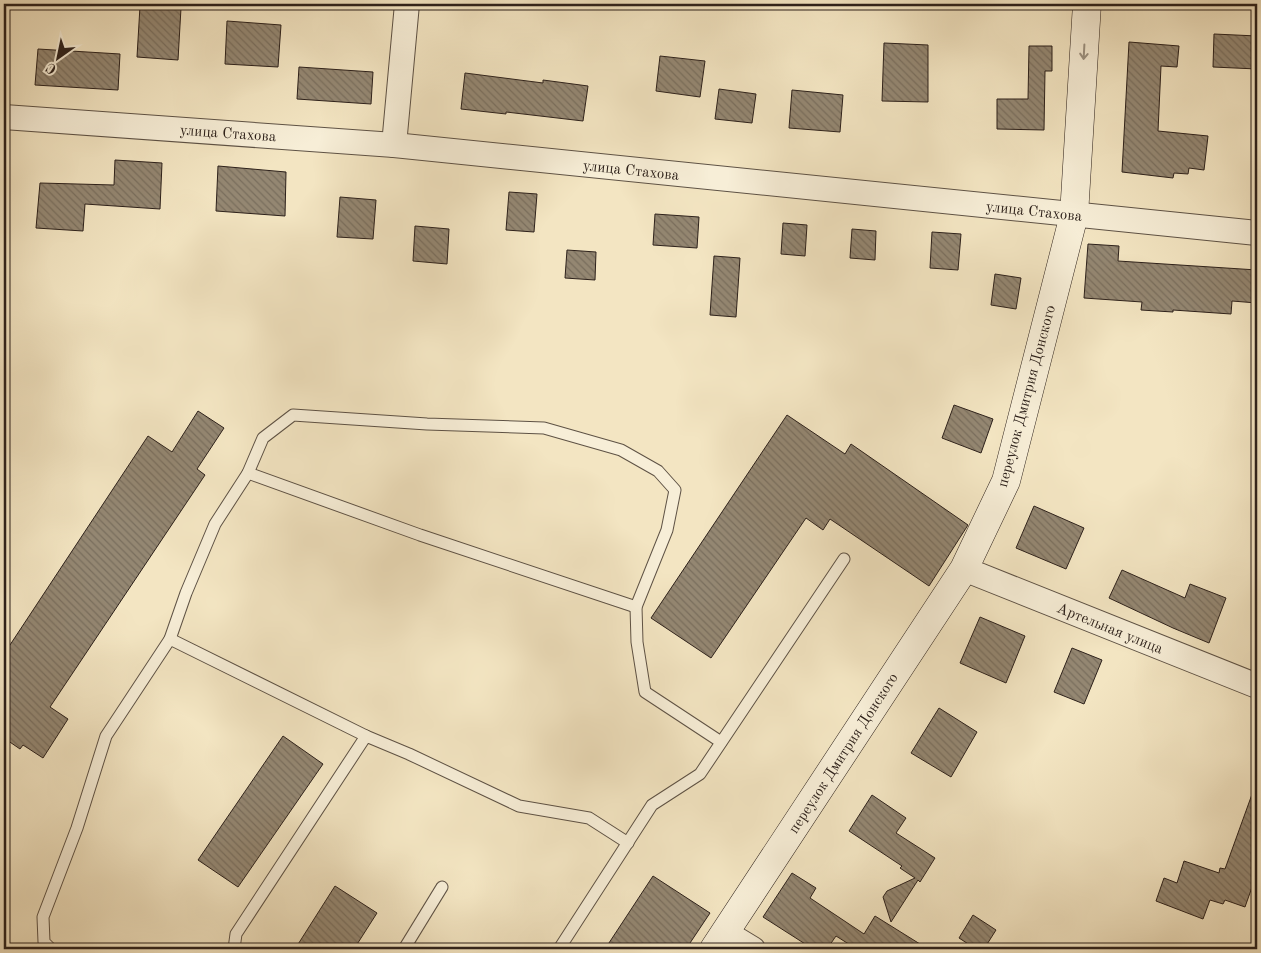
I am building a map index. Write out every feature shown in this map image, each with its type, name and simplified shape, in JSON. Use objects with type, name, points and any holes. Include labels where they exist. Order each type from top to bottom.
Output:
[{"type":"street","points":[[394,145],[407,4]]},
{"type":"street","name":"переулок Дмитрия Донского","points":[[720,941],[964,570],[1006,480],[1074,215],[1086,4]]},
{"type":"street","name":"улица Стахова","points":[[4,117],[394,145],[1257,233]]},
{"type":"street","name":"Артельная улица","points":[[964,570],[1257,686]]},
{"type":"street","points":[[720,941],[753,949]]},
{"type":"lane","points":[[51,949],[44,942],[43,917],[77,828],[106,736],[170,640],[186,593],[214,524],[248,473],[263,438],[293,415],[427,424],[544,428],[621,450],[658,471],[675,490],[667,530],[636,606],[637,642],[645,692],[721,742]]},
{"type":"lane","points":[[248,473],[420,535],[636,606]]},
{"type":"lane","points":[[559,949],[652,805],[700,774],[844,559]]},
{"type":"lane","points":[[170,640],[366,736],[409,754],[519,806],[589,818],[628,843]]},
{"type":"lane","points":[[234,949],[236,934],[366,736]]},
{"type":"lane","points":[[404,949],[442,887]]},
{"type":"building","points":[[140,6],[181,8],[178,60],[137,57]]},
{"type":"building","points":[[227,21],[281,25],[278,67],[225,64]]},
{"type":"building","points":[[1214,34],[1257,36],[1257,69],[1213,67]]},
{"type":"building","points":[[1129,42],[1179,46],[1177,67],[1161,66],[1158,131],[1208,136],[1204,170],[1189,168],[1188,174],[1174,173],[1173,178],[1122,172]]},
{"type":"building","points":[[884,43],[928,45],[928,102],[882,101]]},
{"type":"building","points":[[1029,46],[1052,46],[1052,71],[1045,71],[1044,130],[997,129],[997,99],[1028,99]]},
{"type":"building","points":[[38,49],[120,54],[118,90],[35,85]]},
{"type":"building","points":[[660,56],[705,61],[700,97],[656,91]]},
{"type":"building","points":[[299,67],[373,72],[371,104],[297,99]]},
{"type":"building","points":[[465,73],[543,83],[543,80],[588,86],[583,121],[461,109]]},
{"type":"building","points":[[719,89],[756,94],[752,123],[715,119]]},
{"type":"building","points":[[792,90],[843,95],[840,132],[789,128]]},
{"type":"building","points":[[115,160],[162,163],[160,209],[85,204],[83,231],[36,228],[40,183],[114,185]]},
{"type":"building","points":[[218,166],[286,172],[285,216],[216,211]]},
{"type":"building","points":[[509,192],[537,194],[534,232],[506,230]]},
{"type":"building","points":[[340,197],[376,200],[373,239],[337,237]]},
{"type":"building","points":[[655,214],[699,217],[697,248],[653,245]]},
{"type":"building","points":[[783,223],[807,225],[805,256],[781,254]]},
{"type":"building","points":[[415,226],[449,229],[447,264],[413,261]]},
{"type":"building","points":[[852,229],[876,231],[875,260],[850,258]]},
{"type":"building","points":[[932,232],[961,234],[958,270],[930,268]]},
{"type":"building","points":[[1088,244],[1119,246],[1118,261],[1257,270],[1257,303],[1232,301],[1231,314],[1141,310],[1142,302],[1084,298]]},
{"type":"building","points":[[567,250],[596,252],[595,280],[565,278]]},
{"type":"building","points":[[714,256],[740,258],[736,317],[710,315]]},
{"type":"building","points":[[995,274],[1021,278],[1016,309],[991,305]]},
{"type":"building","points":[[954,405],[993,419],[981,453],[942,438]]},
{"type":"building","points":[[198,411],[224,428],[197,469],[205,475],[50,707],[68,719],[43,758],[23,745],[20,749],[4,738],[4,654],[148,436],[172,452]]},
{"type":"building","points":[[787,415],[845,454],[851,444],[968,525],[929,586],[830,519],[823,530],[806,518],[711,658],[651,618]]},
{"type":"building","points":[[1034,506],[1084,528],[1066,569],[1016,548]]},
{"type":"building","points":[[1122,570],[1185,598],[1190,584],[1226,598],[1209,643],[1109,598]]},
{"type":"building","points":[[980,617],[1025,636],[1006,683],[960,663]]},
{"type":"building","points":[[1072,648],[1102,660],[1084,704],[1054,692]]},
{"type":"building","points":[[939,708],[977,732],[951,777],[911,753]]},
{"type":"building","points":[[283,736],[323,764],[238,887],[198,860]]},
{"type":"building","points":[[1255,786],[1257,786],[1257,873],[1245,907],[1225,900],[1223,904],[1210,900],[1203,919],[1156,901],[1164,878],[1177,883],[1184,861],[1219,873],[1220,868],[1225,869]]},
{"type":"building","points":[[872,795],[906,818],[896,833],[935,858],[920,882],[918,880],[891,922],[883,897],[887,891],[915,878],[900,868],[902,866],[849,831]]},
{"type":"building","points":[[792,873],[816,888],[810,898],[864,934],[875,916],[928,949],[854,949],[836,936],[827,949],[813,949],[763,917]]},
{"type":"building","points":[[653,876],[710,913],[686,949],[605,949]]},
{"type":"building","points":[[335,886],[377,913],[354,949],[295,949]]},
{"type":"building","points":[[973,915],[996,930],[984,949],[976,949],[959,938]]}]
